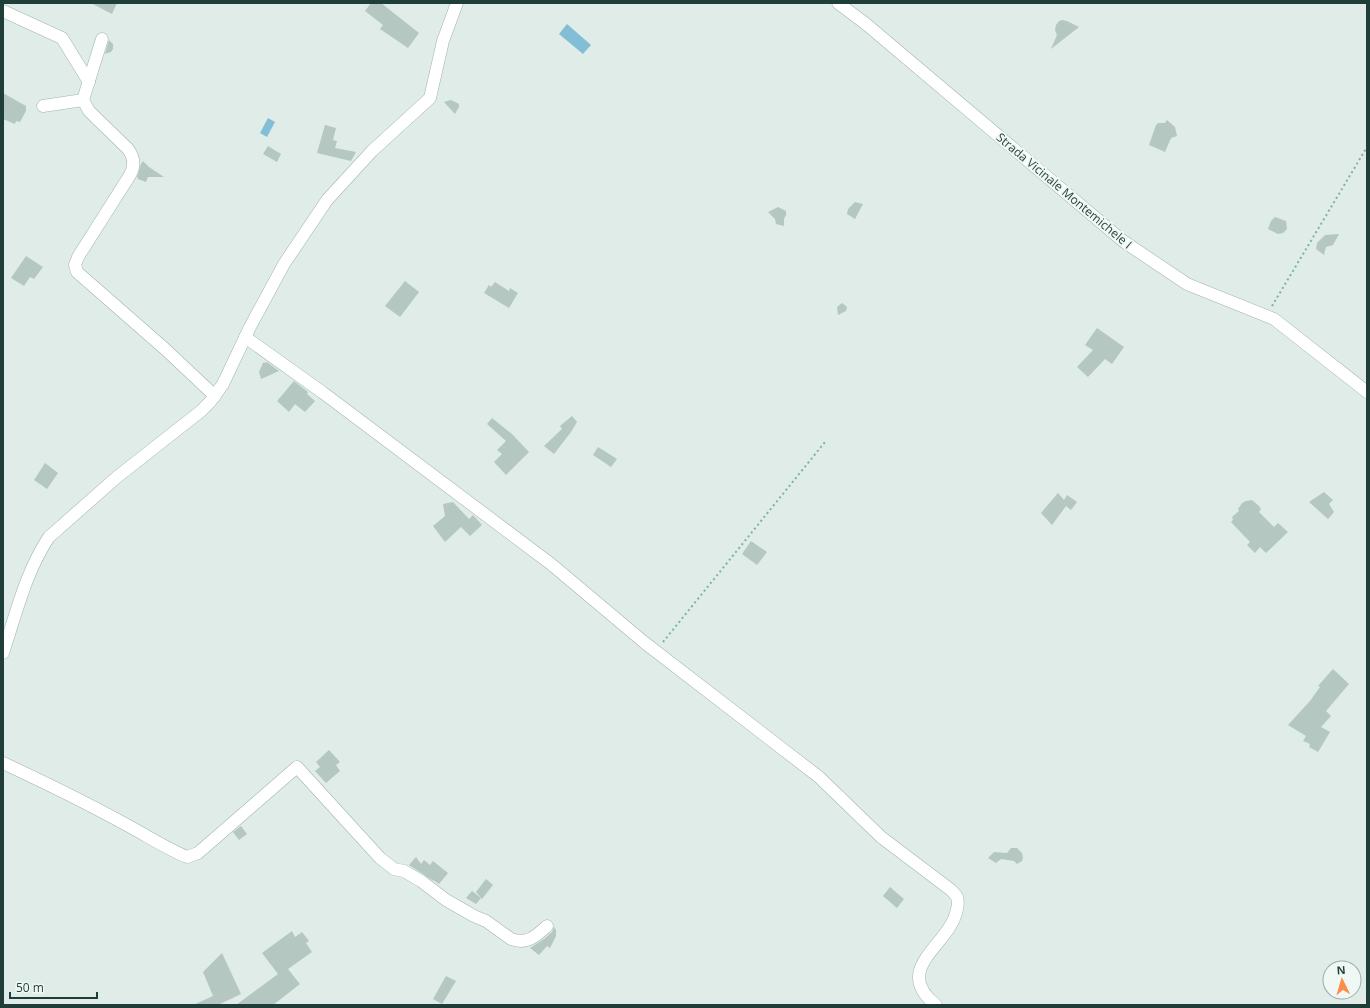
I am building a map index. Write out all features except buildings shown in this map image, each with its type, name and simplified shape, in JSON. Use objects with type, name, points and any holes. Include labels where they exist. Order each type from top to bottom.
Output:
[{"type":"street","points":[[3,653],[23,592],[42,547],[49,537],[118,477],[201,410],[215,396],[223,384],[245,337],[284,264],[327,200],[372,151],[430,98],[444,42],[457,3]]},
{"type":"street","name":"Strada Vicinale Montemichele I","points":[[838,3],[866,24],[1123,241],[1187,284],[1274,319],[1367,392]]},
{"type":"street","points":[[3,10],[62,38],[89,82]]},
{"type":"street","points":[[102,39],[83,100],[89,111],[132,154],[134,164],[130,175],[78,257],[75,265],[77,272],[215,396]]},
{"type":"street","points":[[43,106],[83,100]]},
{"type":"street","points":[[245,337],[322,392],[551,564],[656,651],[819,777],[881,837],[951,890],[957,898],[958,907],[955,920],[923,963],[919,974],[920,986],[926,996],[936,1005]]},
{"type":"street","points":[[3,763],[45,782],[126,824],[168,849],[187,857],[198,852],[297,767],[380,858],[394,869],[412,875],[446,900],[486,921],[511,939],[526,941],[534,938],[547,926]]},
{"type":"path","points":[[1266,316],[1367,147]]},
{"type":"path","points":[[656,651],[825,442]]},
{"type":"water","points":[[567,24],[591,45],[583,54],[559,34]]},
{"type":"water","points":[[268,118],[275,122],[267,137],[260,133]]}]
